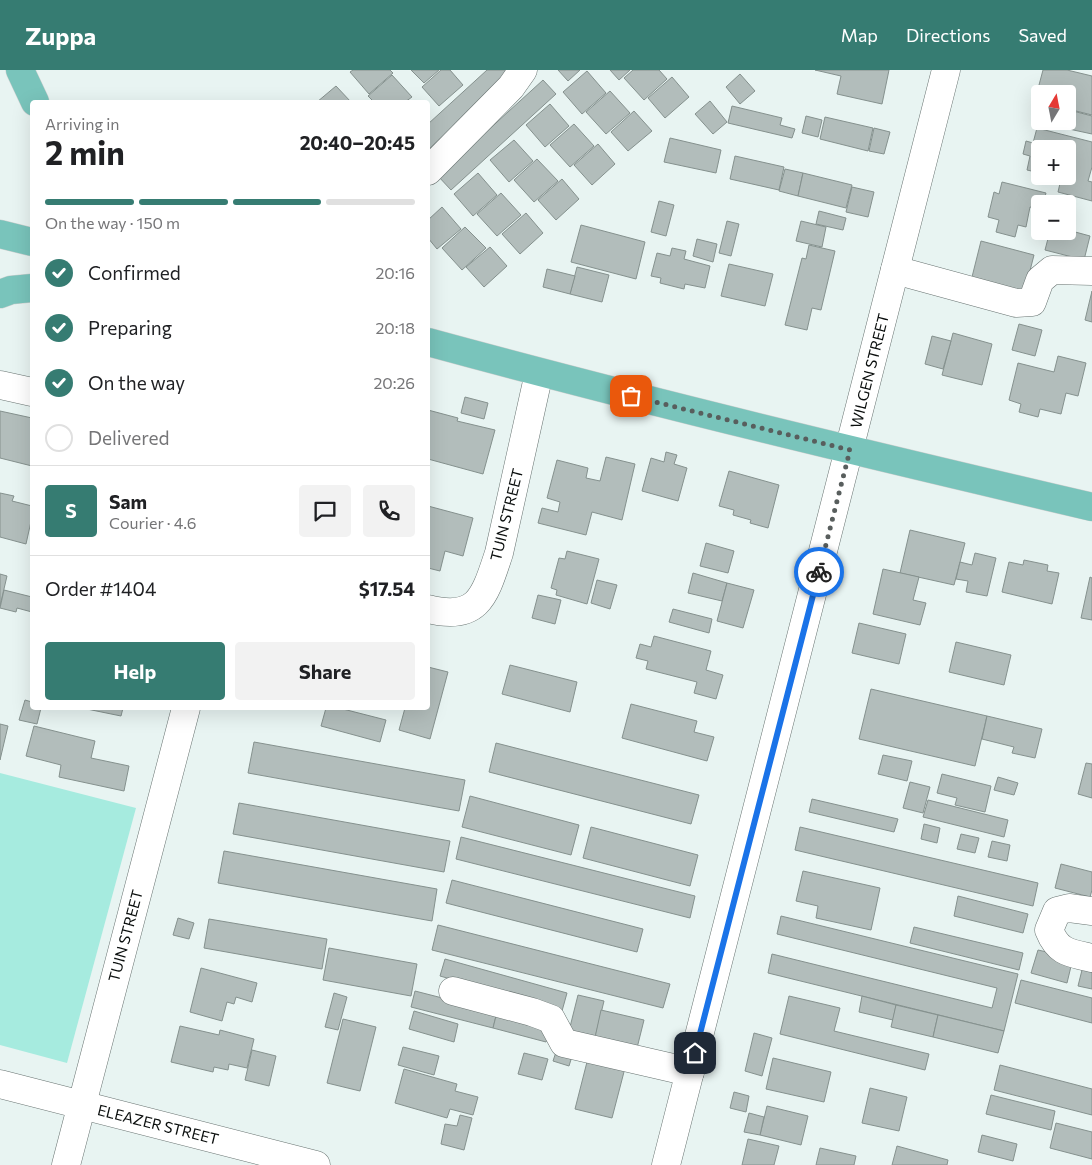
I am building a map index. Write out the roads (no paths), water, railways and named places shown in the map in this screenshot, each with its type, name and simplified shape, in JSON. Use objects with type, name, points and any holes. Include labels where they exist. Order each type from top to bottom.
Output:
[{"type":"main road","points":[[20,70],[34,100]]},
{"type":"main road","points":[[0,234],[30,242]]},
{"type":"main road","points":[[0,294],[11,290],[30,288]]},
{"type":"main road","points":[[430,343],[539,373],[850,450],[1092,507]]},
{"type":"street","points":[[430,168],[511,87],[523,70]]},
{"type":"street","name":"WILGEN STREET","points":[[666,1165],[946,70]]},
{"type":"street","points":[[895,270],[1016,303],[1032,302],[1040,280],[1052,270],[1092,272]]},
{"type":"street","name":"TUIN STREET","points":[[430,609],[455,613],[468,610],[478,601],[489,582],[499,552],[539,373]]},
{"type":"street","points":[[0,385],[30,392]]},
{"type":"street","name":"TUIN STREET","points":[[66,1165],[185,710]]},
{"type":"street","points":[[1092,912],[1069,908],[1057,911],[1049,930],[1055,944],[1071,953],[1092,958]]},
{"type":"street","points":[[453,991],[532,1012],[551,1019],[564,1043],[690,1072]]},
{"type":"street","name":"ELEAZER STREET","points":[[0,1084],[316,1165]]}]
